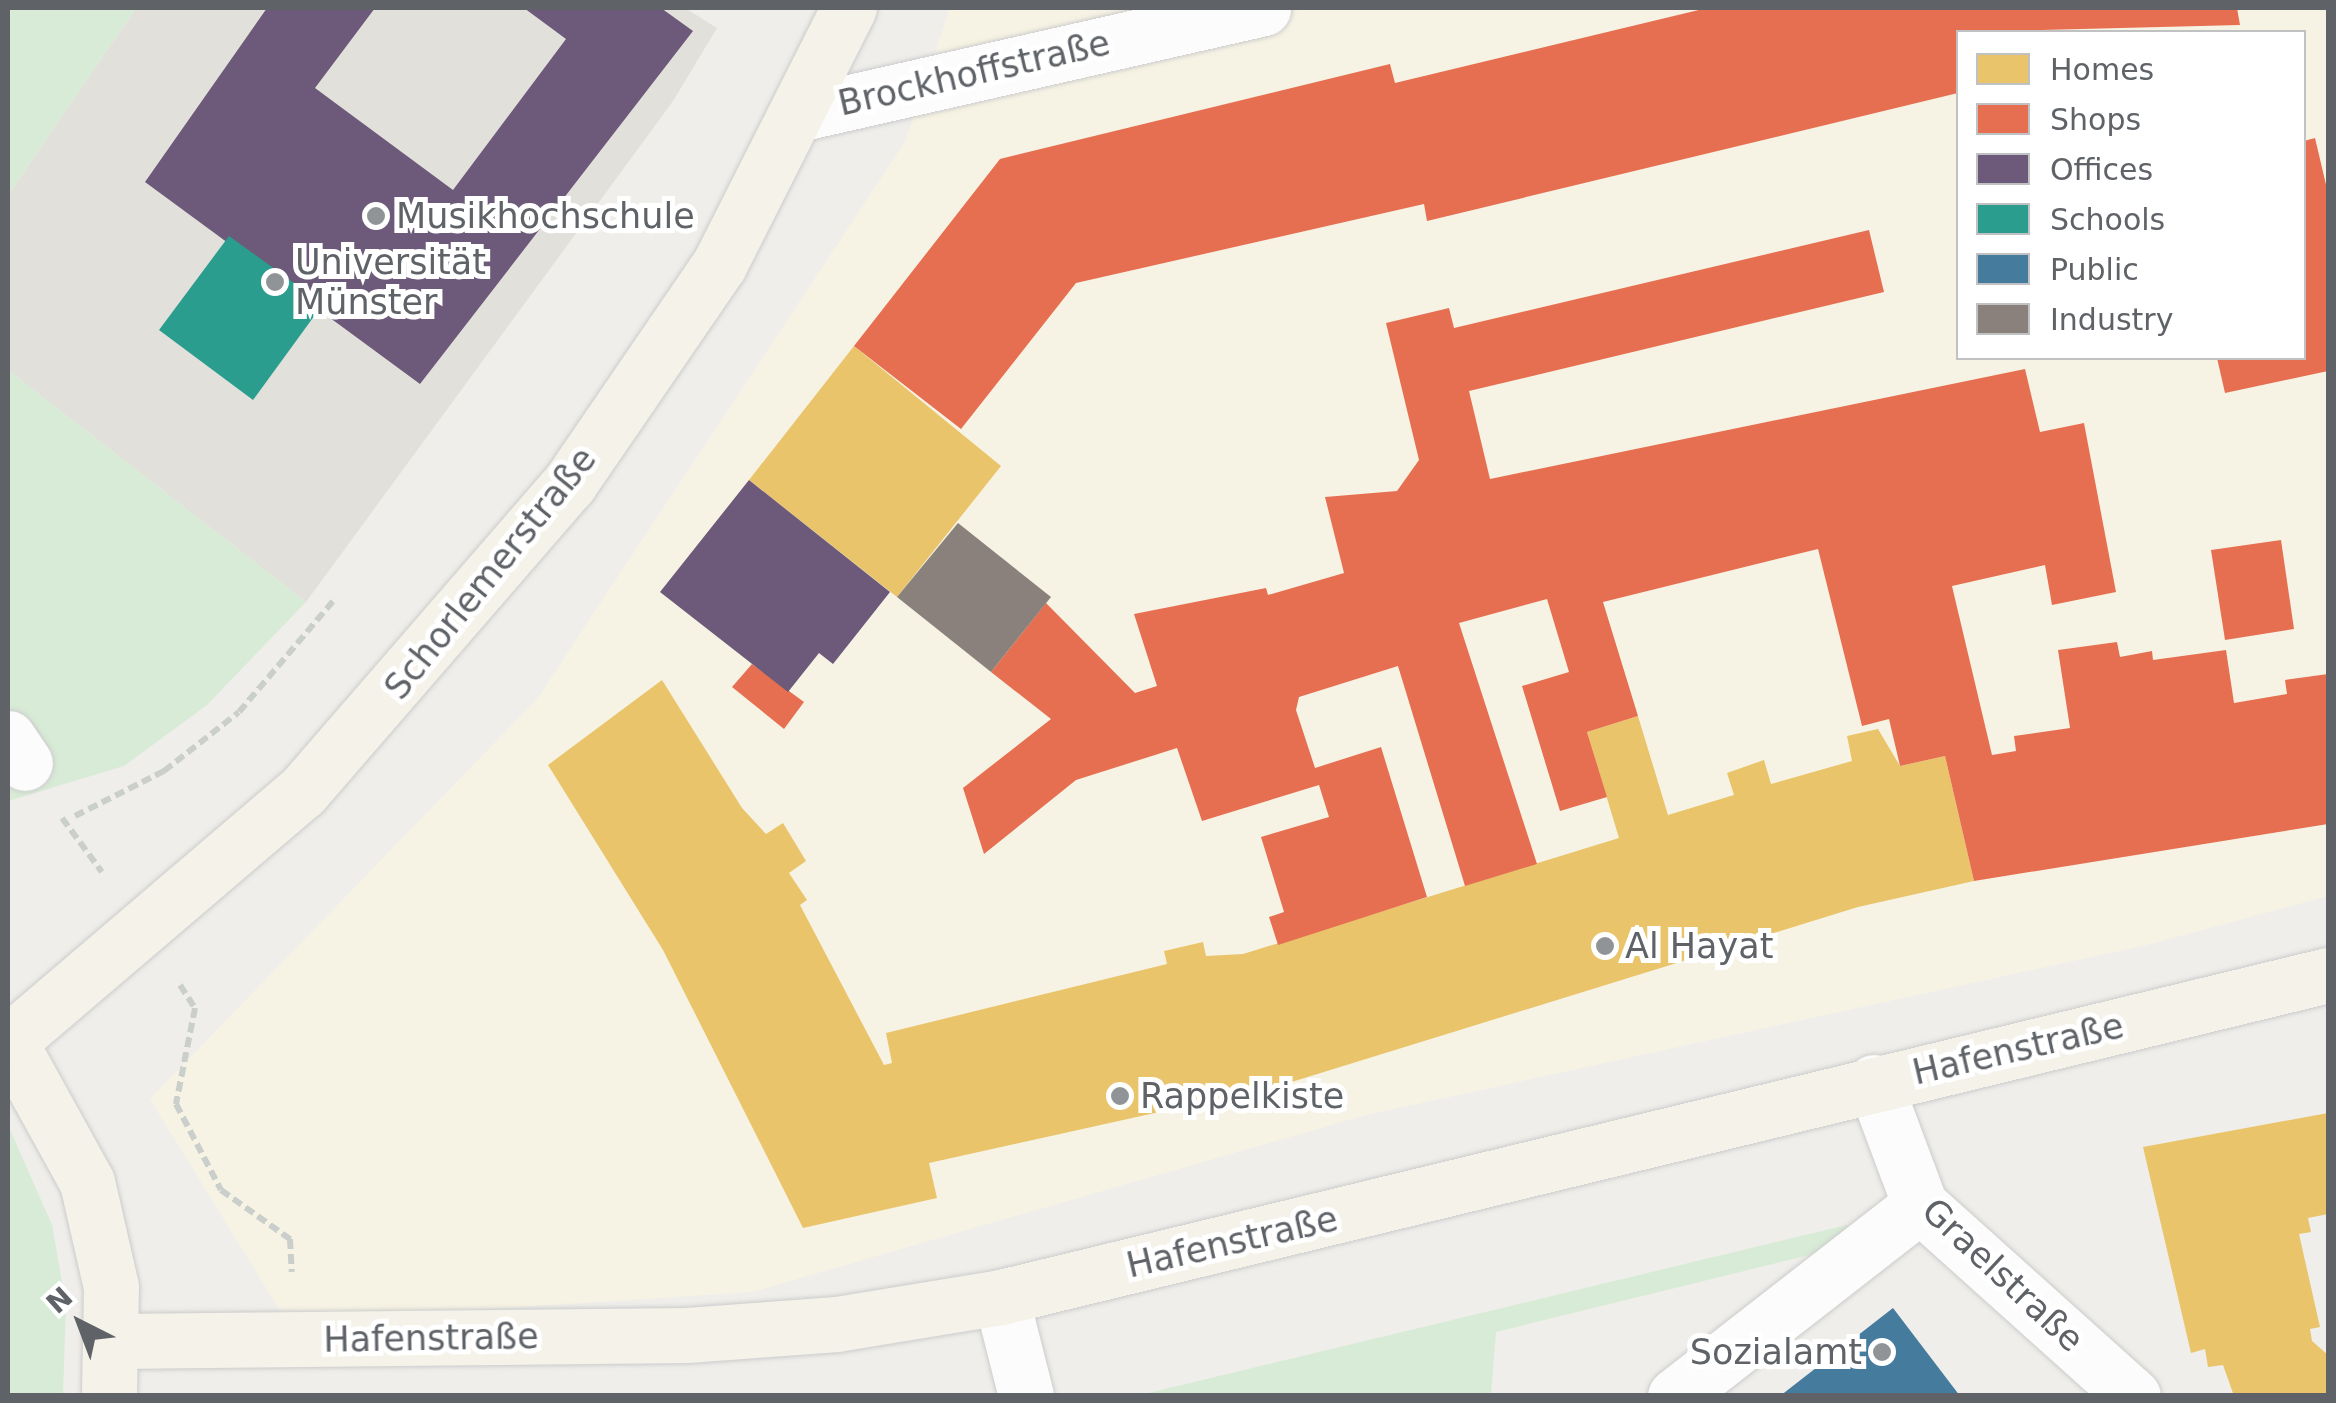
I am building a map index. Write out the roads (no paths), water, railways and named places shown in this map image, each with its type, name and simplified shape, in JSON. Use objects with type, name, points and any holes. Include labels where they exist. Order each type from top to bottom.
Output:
[{"type":"main road","name":"Schorlemerstraße","points":[[8,1040],[302,792],[569,484],[720,265],[802,113],[849,8]]},
{"type":"main road","name":"Hafenstraße","points":[[112,1341],[687,1335],[837,1324],[1001,1297],[1874,1082],[2328,976]]},
{"type":"main road","points":[[8,1040],[87,1182],[111,1287],[108,1396]]},
{"type":"street","name":"Brockhoffstraße","points":[[802,113],[1264,8]]},
{"type":"street","name":"Graelstraße","points":[[1874,1082],[1920,1204],[2133,1396]]},
{"type":"street","points":[[1675,1396],[1920,1204]]},
{"type":"street","points":[[1001,1297],[1026,1396]]},
{"type":"place","name":"Musikhochschule","points":[[376,216]]},
{"type":"place","name":"Universität Münster","points":[[275,282]]},
{"type":"place","name":"Al Hayat","points":[[1605,946]]},
{"type":"place","name":"Rappelkiste","points":[[1120,1096]]},
{"type":"place","name":"Sozialamt","points":[[1882,1352]]}]
